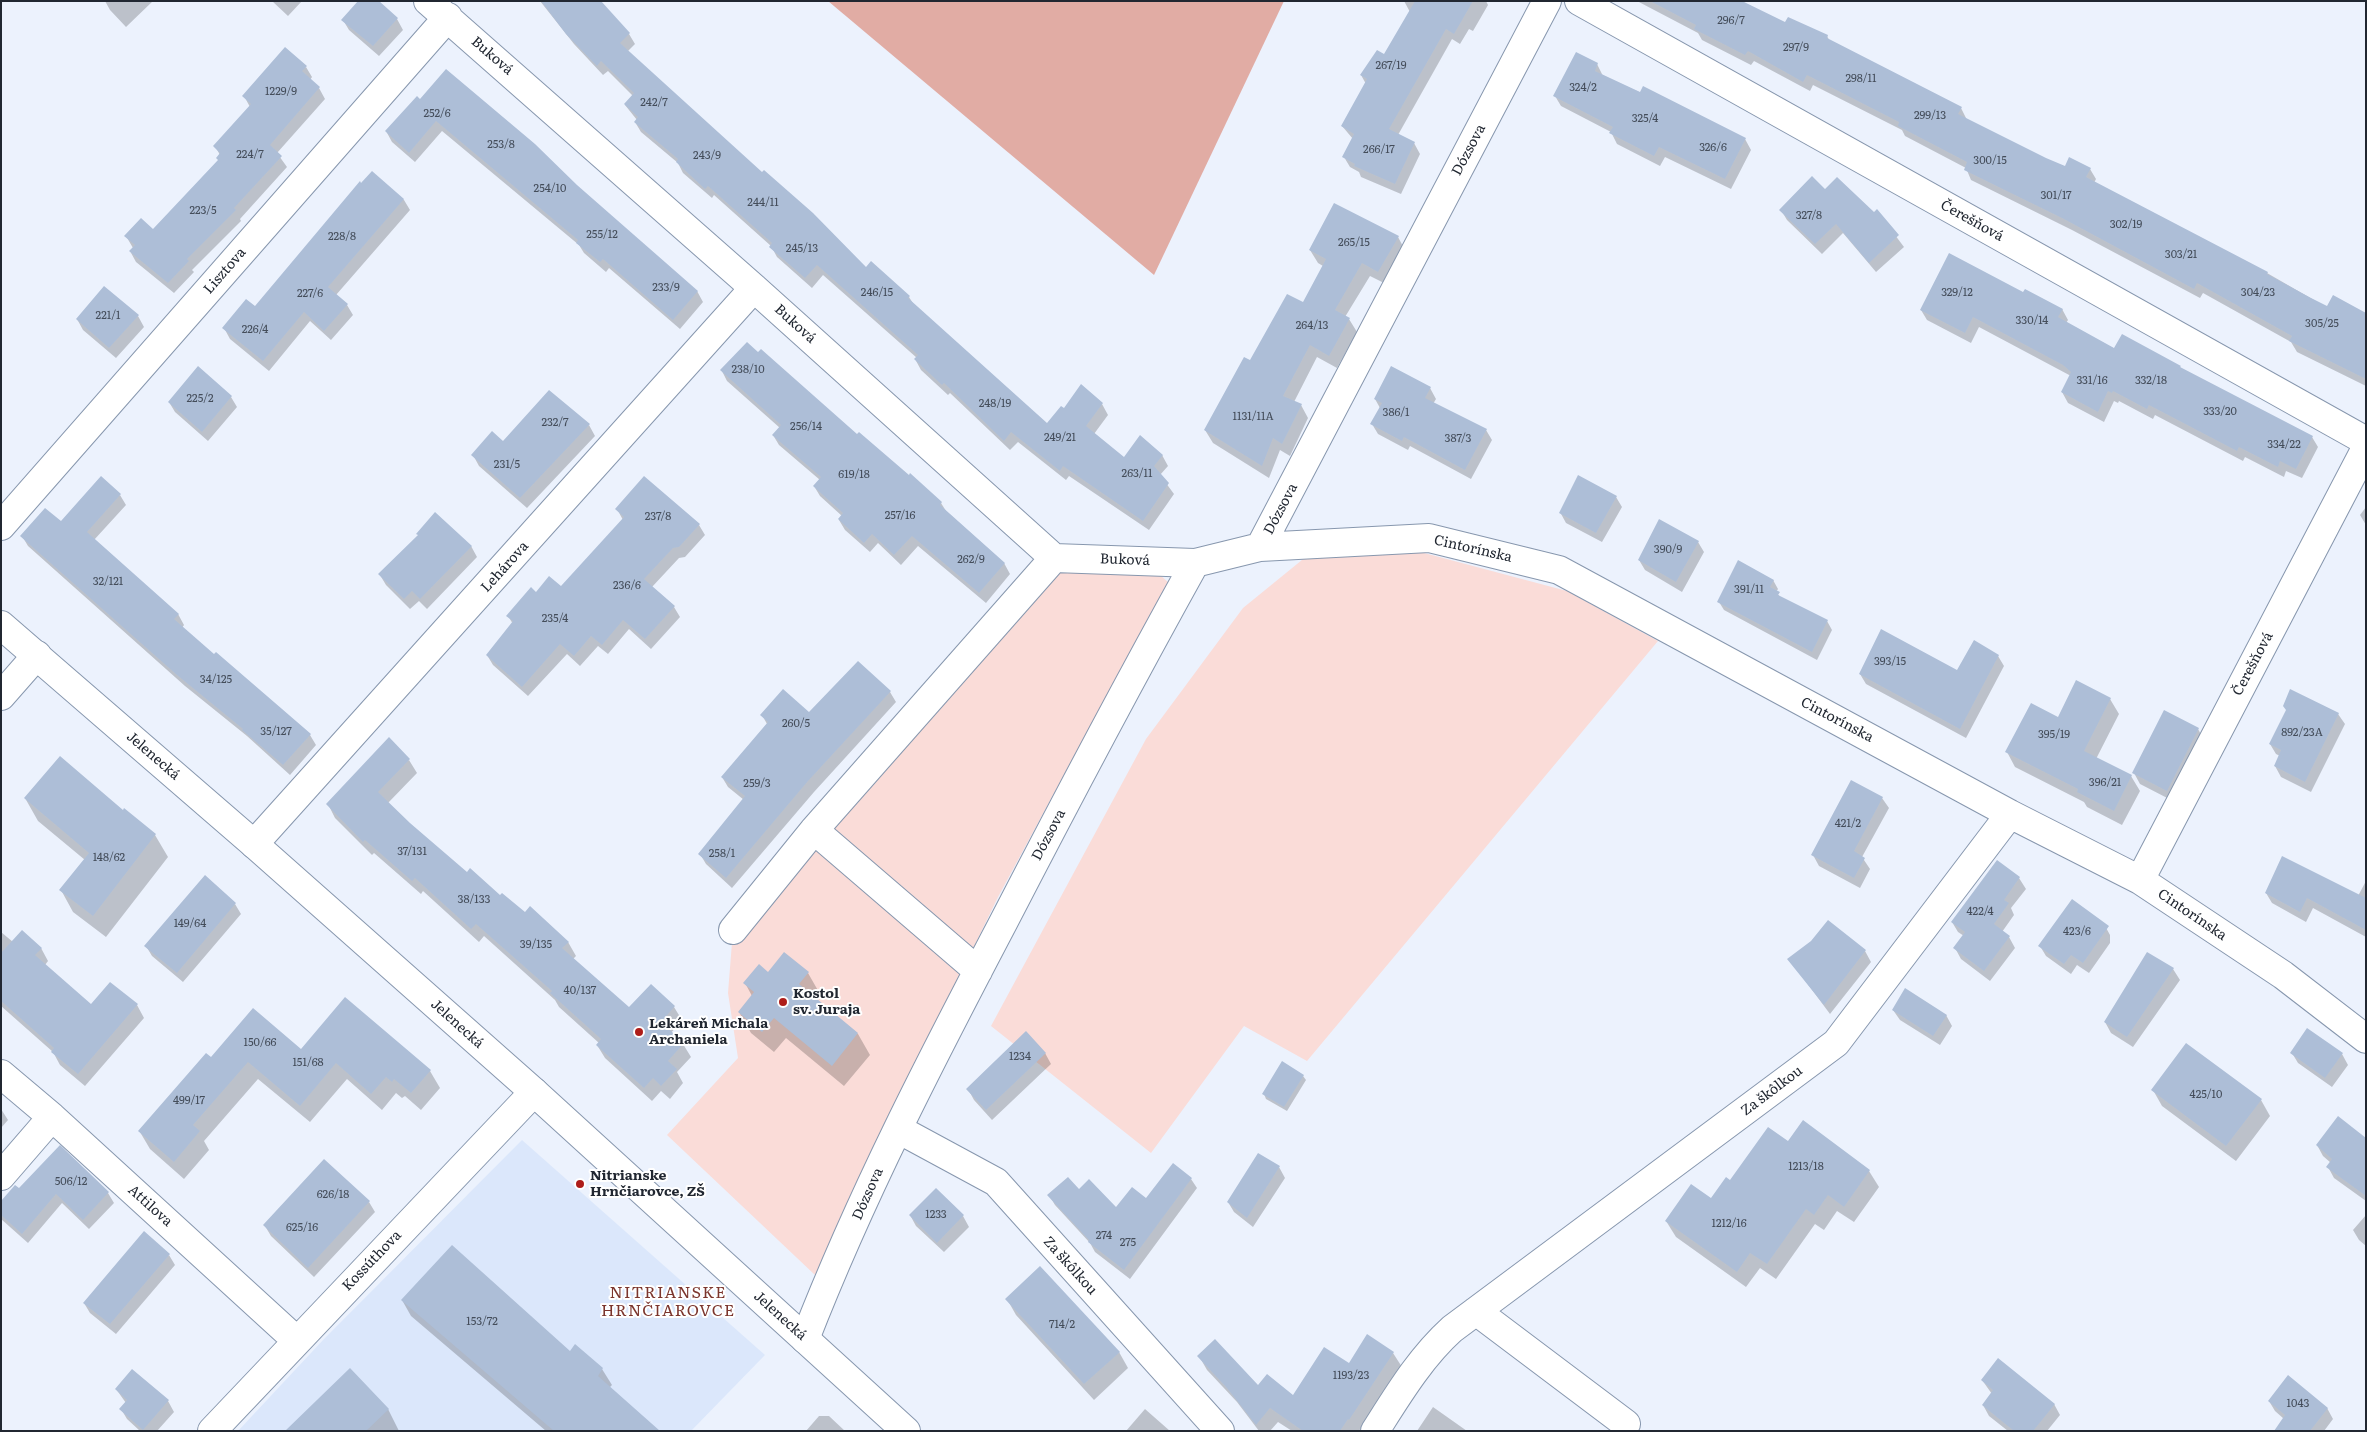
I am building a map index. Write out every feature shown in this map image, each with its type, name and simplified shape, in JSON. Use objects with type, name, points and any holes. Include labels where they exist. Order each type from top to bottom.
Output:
[{"type":"street","name":"Dózsova","points":[[806,1339],[822,1296],[898,1129],[1119,701],[1195,563],[1260,547],[1547,1]]},
{"type":"street","name":"Čerešňová","points":[[1578,1],[2366,441]]},
{"type":"street","name":"Buková","points":[[438,9],[754,288],[1054,558],[1195,563]]},
{"type":"street","name":"Lisztova","points":[[1,526],[438,9]]},
{"type":"street","name":"Lehárova","points":[[254,844],[754,288]]},
{"type":"street","name":"Čerešňová","points":[[2140,880],[2366,448]]},
{"type":"street","name":"Cintorínska","points":[[1260,547],[1429,538],[1559,570],[2010,814],[2140,880],[2283,975],[2366,1039]]},
{"type":"street","points":[[733,930],[814,830],[1054,558]]},
{"type":"street","name":"Jelenecká","points":[[1,625],[254,844],[534,1092],[906,1431]]},
{"type":"street","points":[[1,696],[36,655]]},
{"type":"street","name":"Za škôlkou","points":[[1375,1431],[1410,1377],[1433,1346],[1476,1311],[1836,1044],[2010,814]]},
{"type":"street","points":[[814,830],[978,971]]},
{"type":"street","name":"Attilova","points":[[1,1074],[52,1117],[296,1340]]},
{"type":"street","name":"Kossúthova","points":[[212,1431],[296,1340],[534,1092]]},
{"type":"street","points":[[1,1176],[52,1117]]},
{"type":"street","name":"Za škôlkou","points":[[898,1129],[996,1182],[1220,1431]]},
{"type":"street","points":[[1476,1311],[1626,1424]]},
{"type":"shaded area","points":[[828,1],[1284,1],[1154,275]]},
{"type":"shaded area","points":[[1379,541],[1567,591],[1658,641],[1307,1061],[1244,1026],[1151,1153],[991,1026],[1146,739],[1243,608],[1313,551]]},
{"type":"shaded area","points":[[1153,569],[1168,582],[998,897],[815,1275],[667,1135],[738,1058],[728,993],[733,930],[1038,573]]},
{"type":"shaded area","points":[[522,1140],[765,1355],[691,1431],[238,1431],[324,1339]]},
{"type":"building","points":[[358,1],[379,1],[398,18],[373,46],[341,20]]},
{"type":"building","points":[[541,1],[601,1],[630,33],[620,43],[762,172],[764,170],[813,213],[866,267],[871,261],[910,296],[908,298],[1047,423],[1061,406],[1064,408],[1081,384],[1103,403],[1086,426],[1124,457],[1140,435],[1163,455],[1154,466],[1169,483],[1143,521],[1063,466],[1060,471],[1011,432],[1004,441],[944,383],[942,385],[914,359],[918,355],[817,265],[805,278],[769,247],[772,243],[708,186],[705,189],[676,162],[678,159],[634,122],[638,117],[624,104],[634,93],[601,61],[597,66],[566,34]]},
{"type":"building","points":[[1415,1],[1473,1],[1454,34],[1446,29],[1389,129],[1415,142],[1395,184],[1354,166],[1355,164],[1342,157],[1354,134],[1341,126],[1367,79],[1360,75],[1377,50],[1384,54]]},
{"type":"building","points":[[1650,1],[1742,1],[1785,22],[1788,17],[1828,35],[1827,38],[1962,107],[1958,114],[2046,158],[2065,166],[2069,157],[2091,168],[2086,177],[2268,272],[2267,274],[2311,298],[2327,306],[2333,295],[2366,313],[2366,379],[2289,341],[2292,336],[2197,283],[2194,289],[2064,219],[1964,170],[1967,162],[1898,126],[1899,122],[1807,75],[1803,82],[1748,51],[1745,55],[1694,29],[1696,25]]},
{"type":"building","points":[[285,47],[307,66],[302,71],[320,87],[270,145],[282,156],[234,208],[236,210],[187,259],[189,261],[168,283],[129,251],[135,245],[124,236],[141,218],[153,229],[218,160],[216,158],[220,153],[213,146],[251,104],[242,96]]},
{"type":"building","points":[[1576,52],[1598,63],[1595,71],[1640,92],[1643,86],[1746,138],[1725,179],[1659,147],[1654,156],[1609,133],[1613,127],[1553,96]]},
{"type":"building","points":[[446,69],[535,144],[577,185],[698,291],[673,320],[603,259],[600,262],[576,243],[578,240],[436,121],[409,153],[385,131],[417,96],[420,99]]},
{"type":"building","points":[[372,171],[404,199],[328,287],[348,304],[324,331],[304,312],[263,361],[222,328],[246,299],[255,306],[360,181],[361,183]]},
{"type":"building","points":[[1812,176],[1825,189],[1837,177],[1874,212],[1877,209],[1899,235],[1869,263],[1836,224],[1815,244],[1779,210]]},
{"type":"building","points":[[1334,203],[1399,236],[1378,272],[1362,263],[1335,310],[1350,318],[1329,356],[1310,345],[1283,396],[1302,404],[1282,444],[1273,438],[1262,466],[1204,430],[1244,357],[1250,360],[1287,294],[1303,302],[1326,259],[1309,250]]},
{"type":"building","points":[[1949,253],[2023,292],[2025,289],[2063,309],[2058,317],[2114,348],[2122,334],[2180,367],[2313,436],[2296,469],[2280,461],[2278,467],[2239,447],[2237,451],[2149,405],[2147,409],[2113,391],[2112,393],[2108,391],[2098,412],[2061,392],[2071,372],[2063,365],[1973,317],[1965,333],[1920,310]]},
{"type":"building","points":[[104,286],[139,315],[109,348],[76,319]]},
{"type":"building","points":[[747,342],[758,352],[761,349],[857,434],[859,432],[909,475],[910,473],[942,502],[940,505],[1005,563],[979,593],[912,536],[894,555],[872,534],[864,543],[838,519],[843,513],[813,486],[821,477],[772,435],[781,425],[720,370]]},
{"type":"building","points":[[198,366],[232,396],[202,432],[168,402]]},
{"type":"building","points":[[1391,366],[1431,387],[1425,398],[1487,429],[1465,470],[1404,437],[1402,441],[1370,424],[1382,403],[1374,399]]},
{"type":"building","points":[[549,390],[590,424],[520,498],[471,455],[492,431],[503,441]]},
{"type":"building","points":[[1578,475],[1617,496],[1596,533],[1559,513]]},
{"type":"building","points":[[101,476],[121,494],[87,532],[179,614],[174,619],[214,654],[216,652],[311,734],[283,765],[243,729],[177,675],[20,536],[45,508],[61,521]]},
{"type":"building","points":[[644,476],[700,524],[679,547],[673,548],[644,579],[675,606],[645,639],[623,620],[602,645],[591,636],[574,656],[560,644],[522,687],[486,655],[513,621],[506,616],[531,587],[536,592],[549,576],[561,586],[624,517],[615,509]]},
{"type":"building","points":[[435,512],[472,546],[420,599],[412,591],[404,599],[378,574],[418,535],[416,534]]},
{"type":"building","points":[[1659,519],[1699,541],[1676,582],[1638,560]]},
{"type":"building","points":[[1738,560],[1774,580],[1770,587],[1780,592],[1778,595],[1828,620],[1812,652],[1717,602]]},
{"type":"building","points":[[1881,629],[1957,670],[1974,640],[1999,655],[1960,729],[1859,674]]},
{"type":"building","points":[[858,661],[891,691],[808,781],[726,878],[698,854],[745,796],[721,777],[768,722],[760,715],[783,689],[809,712]]},
{"type":"building","points":[[2076,680],[2111,698],[2084,751],[2132,775],[2114,811],[2077,792],[2078,789],[2005,752],[2031,703],[2058,717]]},
{"type":"building","points":[[2290,689],[2339,713],[2305,782],[2274,766],[2281,750],[2269,744],[2286,710],[2283,706]]},
{"type":"building","points":[[2164,710],[2199,728],[2167,791],[2132,773]]},
{"type":"building","points":[[389,737],[410,759],[378,792],[410,823],[467,872],[470,868],[500,895],[502,893],[525,912],[530,906],[569,942],[562,948],[629,1007],[651,984],[675,1006],[661,1022],[684,1043],[668,1061],[677,1069],[661,1086],[653,1078],[644,1088],[596,1045],[601,1039],[550,993],[552,991],[476,924],[471,929],[415,878],[412,881],[365,840],[363,842],[326,804]]},
{"type":"building","points":[[60,756],[123,810],[124,808],[156,834],[93,916],[59,890],[89,853],[24,798]]},
{"type":"building","points":[[1851,780],[1883,797],[1854,851],[1865,858],[1854,878],[1811,855]]},
{"type":"building","points":[[2282,856],[2366,898],[2366,930],[2307,898],[2300,912],[2265,893]]},
{"type":"building","points":[[1997,860],[2020,877],[2004,900],[2009,903],[1994,924],[2010,936],[1984,971],[1953,948],[1965,932],[1951,922]]},
{"type":"building","points":[[205,875],[236,903],[177,973],[144,946]]},
{"type":"building","points":[[2072,899],[2109,926],[2083,963],[2071,955],[2064,964],[2038,946]]},
{"type":"building","points":[[1828,920],[1866,950],[1824,1005],[1787,959],[1811,941]]},
{"type":"building","points":[[22,930],[42,948],[35,955],[91,1004],[110,982],[138,1004],[78,1074],[51,1052],[54,1048],[1,1001],[1,953]]},
{"type":"building","name":"Kostol sv. Juraja","points":[[784,952],[809,972],[799,984],[858,1033],[832,1066],[774,1018],[762,1032],[738,1012],[754,992],[743,983],[759,964],[768,972]]},
{"type":"building","points":[[2147,952],[2174,968],[2127,1037],[2104,1022]]},
{"type":"building","points":[[1905,988],[1947,1015],[1933,1036],[1892,1010]]},
{"type":"building","points":[[345,997],[431,1070],[411,1093],[394,1079],[392,1082],[386,1077],[371,1094],[336,1063],[300,1106],[248,1062],[193,1125],[200,1131],[174,1162],[138,1131],[206,1053],[211,1057],[253,1008],[301,1049]]},
{"type":"building","points":[[2307,1028],[2343,1053],[2325,1078],[2290,1053]]},
{"type":"building","points":[[1026,1031],[1046,1053],[986,1110],[966,1089]]},
{"type":"building","points":[[2186,1043],[2262,1099],[2226,1146],[2151,1090]]},
{"type":"building","points":[[1282,1061],[1304,1075],[1284,1107],[1262,1094]]},
{"type":"building","points":[[2338,1116],[2366,1138],[2366,1196],[2326,1167],[2332,1159],[2316,1145]]},
{"type":"building","points":[[1803,1120],[1870,1170],[1844,1207],[1828,1195],[1814,1215],[1806,1209],[1767,1264],[1750,1253],[1737,1272],[1665,1221],[1691,1184],[1711,1198],[1726,1177],[1730,1180],[1768,1127],[1788,1141]]},
{"type":"building","points":[[60,1145],[109,1192],[83,1220],[56,1194],[22,1234],[1,1215],[1,1201],[15,1185],[19,1188]]},
{"type":"building","points":[[1258,1153],[1280,1166],[1247,1218],[1227,1202]]},
{"type":"building","points":[[324,1159],[370,1201],[308,1268],[263,1225]]},
{"type":"building","points":[[1173,1163],[1192,1178],[1124,1270],[1088,1242],[1089,1240],[1047,1195],[1068,1177],[1079,1189],[1089,1179],[1116,1207],[1132,1187],[1146,1198]]},
{"type":"building","points":[[936,1188],[964,1215],[937,1243],[909,1215]]},
{"type":"building","points":[[144,1231],[170,1254],[110,1324],[83,1303]]},
{"type":"building","points":[[452,1245],[570,1351],[575,1344],[603,1368],[598,1376],[660,1431],[554,1431],[401,1300]]},
{"type":"building","points":[[1040,1266],[1120,1352],[1084,1384],[1005,1299]]},
{"type":"building","points":[[1367,1334],[1394,1352],[1340,1431],[1303,1431],[1270,1408],[1256,1425],[1227,1388],[1197,1356],[1215,1339],[1258,1385],[1267,1374],[1293,1395],[1324,1347],[1349,1363]]},
{"type":"building","points":[[1998,1358],[2055,1404],[2033,1431],[2014,1431],[1982,1405],[1993,1390],[1981,1380]]},
{"type":"building","points":[[350,1368],[389,1409],[366,1431],[285,1431]]},
{"type":"building","points":[[132,1369],[169,1400],[143,1430],[119,1409],[127,1400],[115,1389]]},
{"type":"building","points":[[2288,1375],[2328,1408],[2310,1431],[2274,1431],[2285,1415],[2268,1401]]},
{"type":"place","name":"Kostol sv. Juraja","points":[[783,1002]]},
{"type":"place","name":"Lekáreň Michala Archaniela","points":[[639,1032]]},
{"type":"place","name":"Nitrianske Hrnčiarovce, ZŠ","points":[[580,1184]]},
{"type":"district","name":"NITRIANSKE HRNČIAROVCE","points":[[668,1302]]}]
